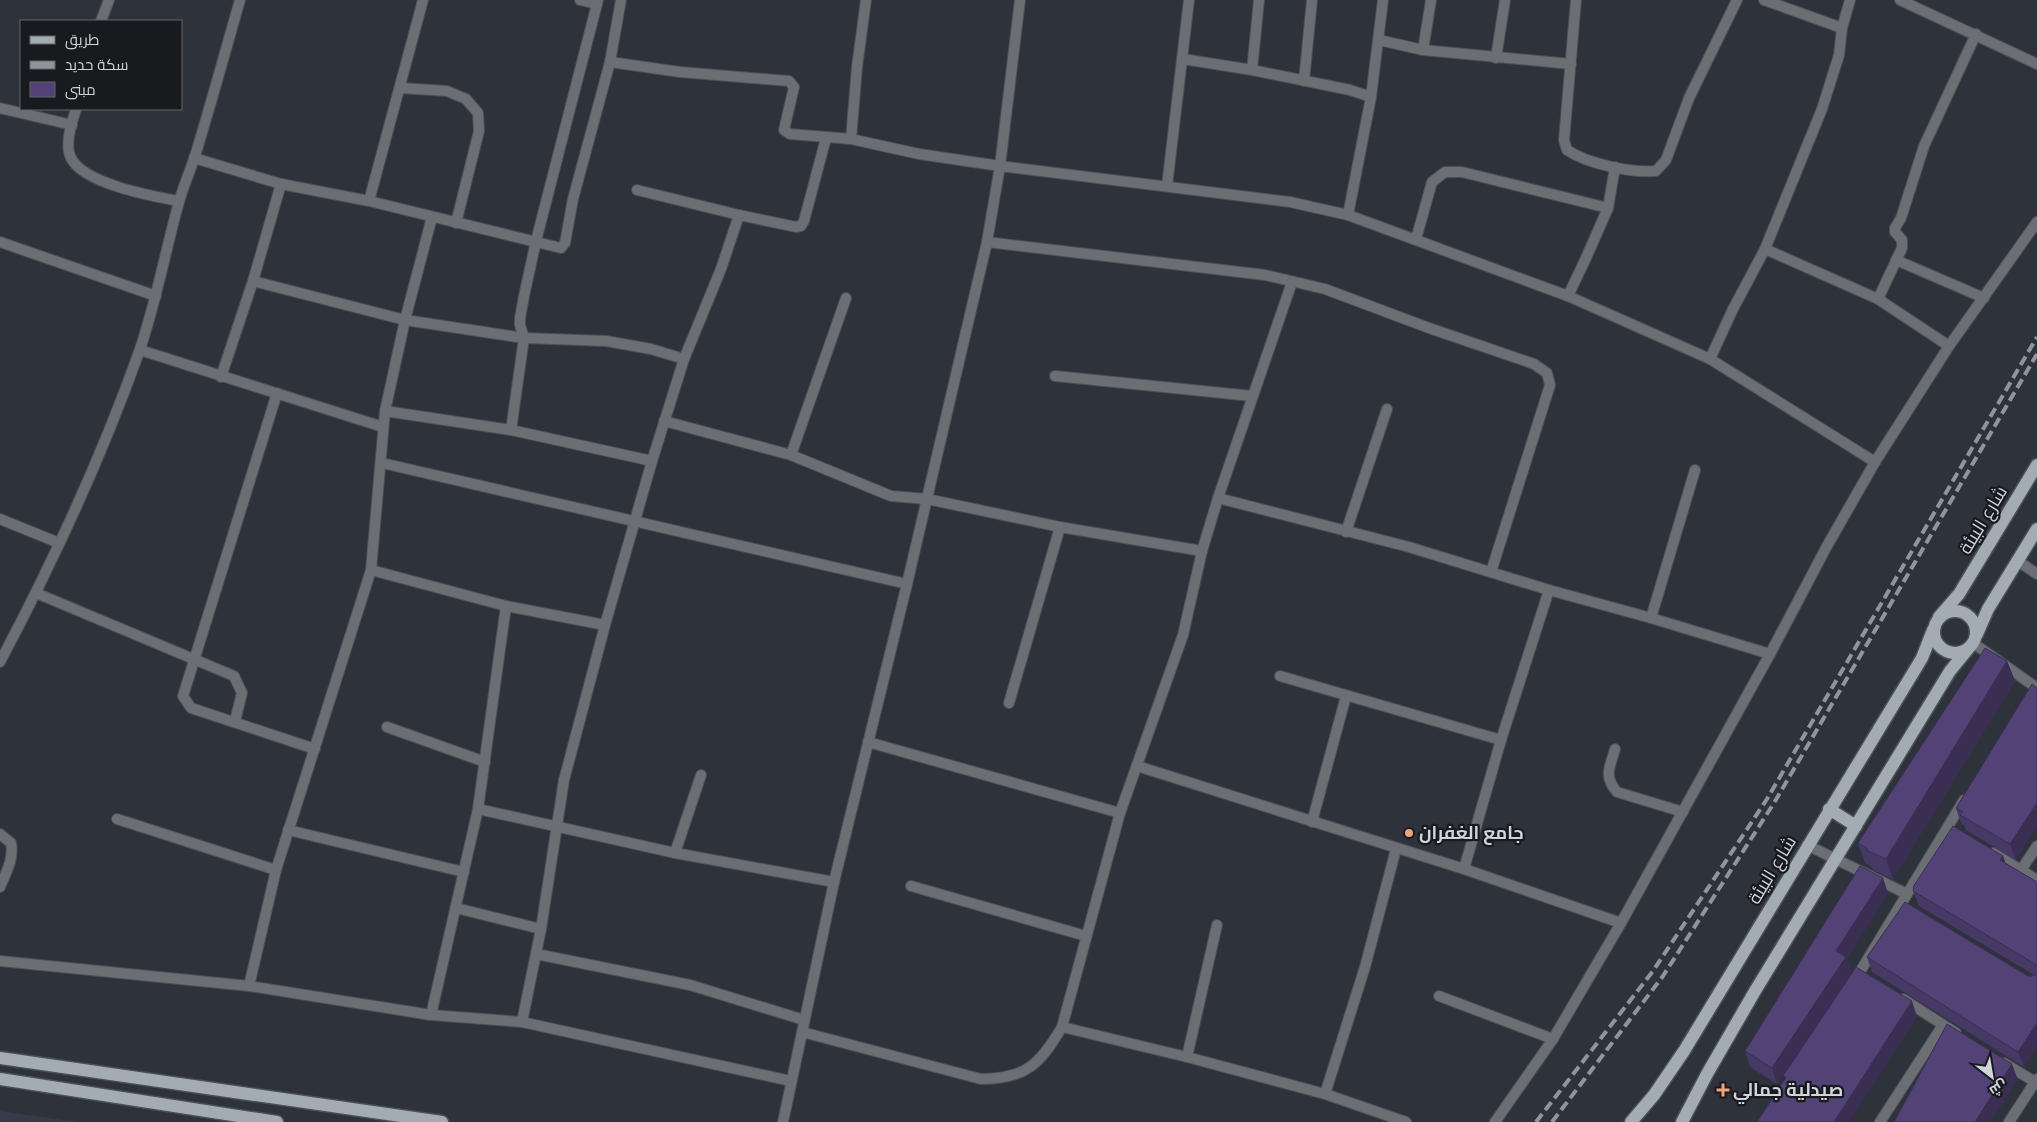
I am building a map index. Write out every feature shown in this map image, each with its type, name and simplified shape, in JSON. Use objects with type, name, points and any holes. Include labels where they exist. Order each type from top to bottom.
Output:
[{"type":"main road","name":"شارع البيئة","points":[[1939,617],[1959,594],[2037,464]]},
{"type":"main road","points":[[1682,1122],[1745,1008],[1950,671],[1972,643],[1988,609],[2037,529]]},
{"type":"main road","points":[[1951,610],[1965,612],[1974,623],[1972,643],[1954,653],[1941,649],[1936,643],[1933,630],[1939,617],[1951,610]]},
{"type":"main road","name":"شارع البيئة","points":[[1631,1122],[1654,1094],[1684,1051],[1922,658],[1933,630]]},
{"type":"main road","points":[[1829,810],[1856,826]]},
{"type":"main road","points":[[0,1058],[442,1122]]},
{"type":"main road","points":[[0,1079],[277,1122]]},
{"type":"street","points":[[101,20],[109,0]]},
{"type":"street","points":[[0,662],[36,593],[59,543],[112,424],[140,350],[156,296],[179,202],[194,158],[240,0]]},
{"type":"street","points":[[369,201],[423,0]]},
{"type":"street","points":[[511,430],[524,338],[520,326],[520,318],[536,241],[598,2],[580,0]]},
{"type":"street","points":[[194,158],[281,184],[369,201],[561,248],[565,244],[573,199],[610,62],[621,0]]},
{"type":"street","points":[[851,139],[856,67],[866,0]]},
{"type":"street","points":[[783,1122],[834,882],[907,584],[987,242],[1000,166],[1020,0]]},
{"type":"street","points":[[1167,186],[1189,0]]},
{"type":"street","points":[[1252,70],[1259,0]]},
{"type":"street","points":[[1304,81],[1312,0]]},
{"type":"street","points":[[1348,215],[1371,97],[1384,0]]},
{"type":"street","points":[[1423,50],[1431,0]]},
{"type":"street","points":[[1496,58],[1505,0]]},
{"type":"street","points":[[1576,0],[1564,140],[1567,150],[1576,156],[1615,167],[1650,171],[1656,171],[1662,167],[1666,160],[1689,98],[1737,0]]},
{"type":"street","points":[[1764,0],[1842,28]]},
{"type":"street","points":[[1710,358],[1733,308],[1765,249],[1822,109],[1839,55],[1842,28],[1850,0]]},
{"type":"street","points":[[1900,0],[2037,64]]},
{"type":"street","points":[[1878,299],[1902,248],[1902,240],[1895,232],[1895,228],[1901,218],[1924,146],[1976,34]]},
{"type":"street","points":[[1379,40],[1423,50],[1572,64]]},
{"type":"street","points":[[1183,59],[1252,70],[1350,90],[1371,97]]},
{"type":"street","points":[[610,62],[680,72],[789,81],[794,87],[784,130],[790,134],[851,139],[919,154],[1000,166],[1290,202],[1348,215],[1568,296],[1710,358],[1875,462]]},
{"type":"street","points":[[400,88],[447,91],[466,99],[478,113],[478,131],[456,223]]},
{"type":"street","points":[[0,108],[72,125]]},
{"type":"street","points":[[76,110],[69,149],[71,157],[77,166],[99,180],[126,190],[179,202]]},
{"type":"street","points":[[637,190],[756,220],[796,227],[801,226],[804,221],[826,138]]},
{"type":"street","points":[[1568,296],[1608,208],[1615,167]]},
{"type":"street","points":[[1416,239],[1432,182],[1445,172],[1462,172],[1608,208]]},
{"type":"street","points":[[221,377],[253,281],[281,184]]},
{"type":"street","points":[[522,1022],[541,929],[564,780],[605,625],[664,421],[684,359],[722,269],[739,215]]},
{"type":"street","points":[[249,986],[276,870],[371,570],[382,463],[385,411],[405,320],[432,217]]},
{"type":"street","points":[[1495,1122],[1554,1038],[1621,923],[1770,654],[1827,546],[1875,462],[1949,346],[2037,222]]},
{"type":"street","points":[[0,242],[156,296]]},
{"type":"street","points":[[987,242],[1265,275],[1324,289],[1534,364],[1547,373],[1550,385],[1492,572]]},
{"type":"street","points":[[1765,249],[1878,299],[1949,346]]},
{"type":"street","points":[[1896,260],[1984,298]]},
{"type":"street","points":[[253,281],[405,320],[524,338],[606,340],[651,349],[684,359]]},
{"type":"street","points":[[802,1032],[981,1079],[996,1079],[1022,1073],[1048,1050],[1062,1027],[1120,813],[1183,635],[1202,551],[1218,498],[1292,282]]},
{"type":"street","points":[[791,455],[846,298]]},
{"type":"street","points":[[140,350],[383,427]]},
{"type":"street","points":[[1054,376],[1252,396]]},
{"type":"street","points":[[277,393],[183,696],[192,708],[315,749]]},
{"type":"street","points":[[1346,532],[1387,410]]},
{"type":"street","points":[[385,411],[511,430],[652,462]]},
{"type":"street","points":[[664,421],[791,455],[891,496],[926,499],[1060,527],[1202,551]]},
{"type":"street","points":[[382,463],[907,584]]},
{"type":"street","points":[[1651,618],[1695,470]]},
{"type":"street","points":[[1218,498],[1409,548],[1770,654]]},
{"type":"street","points":[[0,519],[59,543]]},
{"type":"street","points":[[1009,703],[1060,527]]},
{"type":"street","points":[[2018,561],[2037,574]]},
{"type":"street","points":[[371,570],[506,606],[605,625]]},
{"type":"street","points":[[1464,869],[1501,740],[1548,590]]},
{"type":"street","points":[[36,593],[234,676],[242,693],[235,721]]},
{"type":"street","points":[[431,1015],[478,809],[506,606]]},
{"type":"street","points":[[1972,643],[2034,690]]},
{"type":"street","points":[[1280,676],[1501,740]]},
{"type":"street","points":[[1312,822],[1346,696]]},
{"type":"street","points":[[387,726],[485,762]]},
{"type":"street","points":[[868,742],[1120,813]]},
{"type":"street","points":[[1615,750],[1608,775],[1610,784],[1617,792],[1683,812]]},
{"type":"street","points":[[1137,766],[1464,869],[1621,923]]},
{"type":"street","points":[[675,853],[701,775]]},
{"type":"street","points":[[1849,990],[1864,976],[1906,902],[1951,829],[1968,794]]},
{"type":"street","points":[[478,809],[675,853],[834,882]]},
{"type":"street","points":[[117,819],[276,870]]},
{"type":"street","points":[[288,830],[464,872]]},
{"type":"street","points":[[0,834],[11,843],[13,852],[12,860],[0,887]]},
{"type":"street","points":[[1807,845],[1906,902]]},
{"type":"street","points":[[1980,846],[2037,880]]},
{"type":"street","points":[[2021,870],[2037,846]]},
{"type":"street","points":[[1325,1094],[1365,967],[1396,849]]},
{"type":"street","points":[[910,886],[1086,936]]},
{"type":"street","points":[[456,908],[541,929]]},
{"type":"street","points":[[1187,1057],[1217,925]]},
{"type":"street","points":[[536,954],[690,985],[804,1020]]},
{"type":"street","points":[[0,961],[249,986],[431,1015],[522,1022],[791,1081]]},
{"type":"street","points":[[1896,995],[1963,1038]]},
{"type":"street","points":[[1439,996],[1554,1038]]},
{"type":"street","points":[[1880,1122],[1943,1025]]},
{"type":"street","points":[[1062,1027],[1187,1057],[1325,1094],[1406,1122]]},
{"type":"street","points":[[1993,1056],[2036,1081],[2009,1122]]},
{"type":"shaded area","points":[[0,1111],[77,1122],[0,1122]]},
{"type":"building","points":[[1985,648],[2007,661],[1886,859],[1866,850],[1867,848],[1858,843]]},
{"type":"building","points":[[2032,684],[2037,688],[2037,803],[2010,844],[1960,815],[1963,812],[1956,808]]},
{"type":"building","points":[[1953,826],[2003,856],[2000,860],[2037,882],[2037,967],[2035,964],[1913,891],[1913,887]]},
{"type":"building","points":[[1860,866],[1883,878],[1836,951],[1846,957],[1772,1068],[1745,1051]]},
{"type":"building","points":[[1905,902],[2028,976],[2037,974],[2037,1023],[2018,1052],[1867,957]]},
{"type":"building","points":[[1856,967],[1912,1001],[1834,1122],[1757,1122],[1786,1077],[1783,1076]]},
{"type":"building","points":[[1947,1024],[2012,1064],[1975,1122],[1894,1122]]},
{"type":"railway","points":[[1536,1122],[1653,971],[1767,799],[2037,337]]},
{"type":"railway","points":[[1552,1122],[1663,976],[1774,803],[2037,354]]},
{"type":"place","name":"جامع الغفران","points":[[1409,833]]},
{"type":"place","name":"صيدلية جمالي","points":[[1723,1090]]}]
